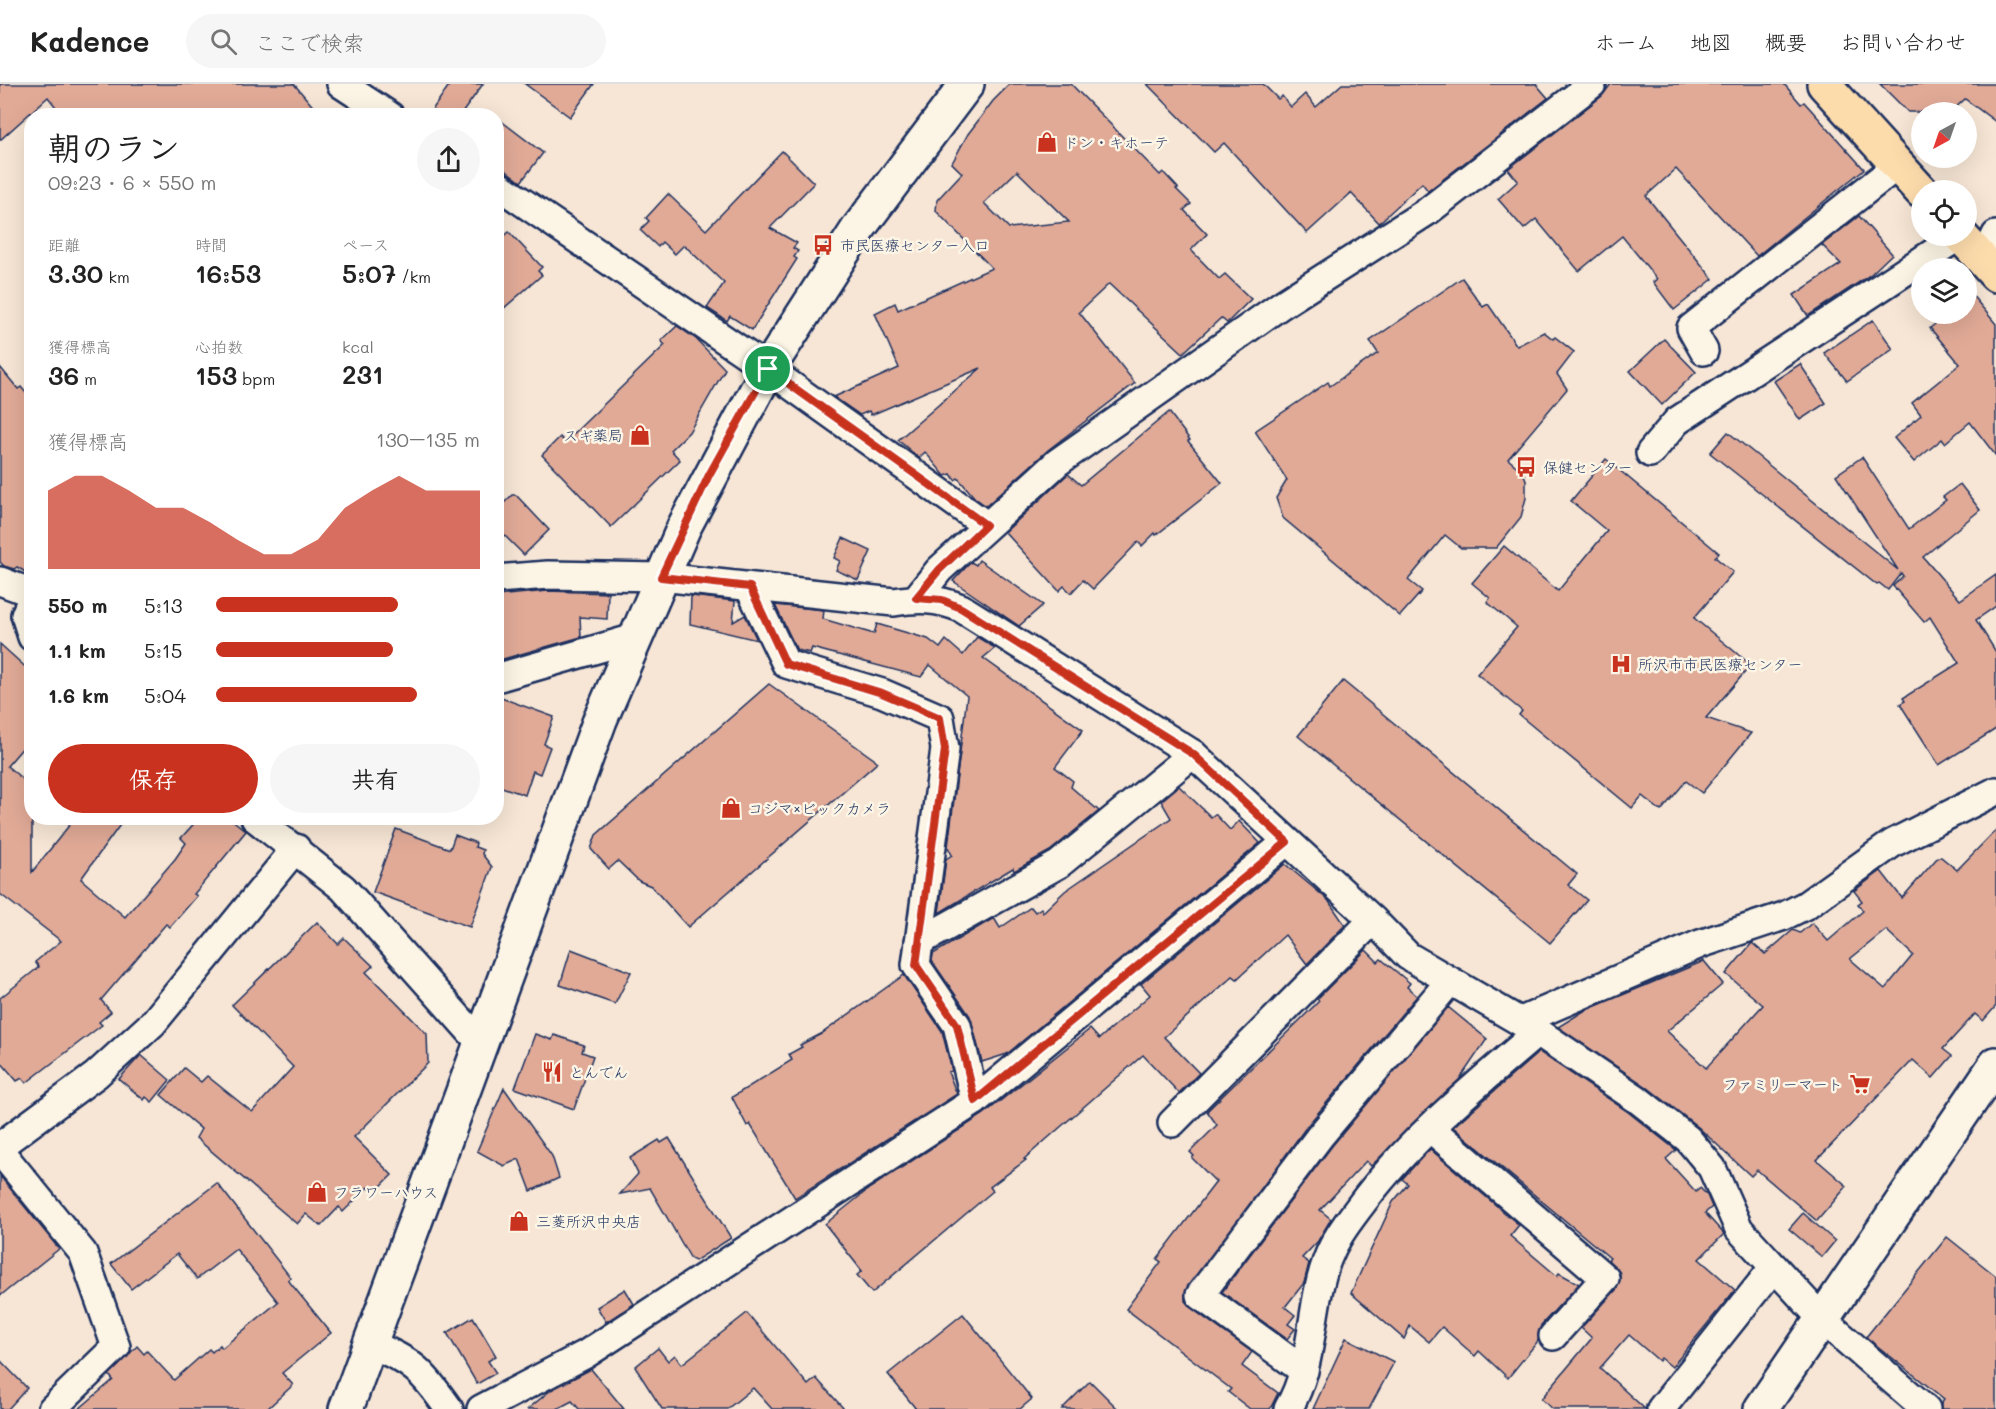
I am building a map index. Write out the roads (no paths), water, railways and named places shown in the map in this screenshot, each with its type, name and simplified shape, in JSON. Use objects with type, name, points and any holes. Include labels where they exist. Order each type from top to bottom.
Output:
[{"type":"main road","points":[[1824,84],[1911,180]]},
{"type":"main road","points":[[1975,246],[1992,257]]},
{"type":"street","points":[[341,84],[378,108]]},
{"type":"street","points":[[346,1409],[600,720],[661,577],[709,475],[768,369],[858,229],[967,84]]},
{"type":"street","points":[[916,598],[939,570],[1058,462],[1281,306],[1428,211],[1592,84]]},
{"type":"street","points":[[1704,351],[1691,328],[1898,165]]},
{"type":"street","points":[[504,199],[768,369],[986,525]]},
{"type":"street","points":[[1650,453],[1677,421],[1945,246]]},
{"type":"street","points":[[504,577],[548,575],[661,577],[894,602],[916,598],[942,600],[961,608],[1193,754],[1373,920],[1408,956],[1496,1010],[1529,1026],[1637,1099],[1688,1139],[1712,1168],[1739,1229],[1823,1320],[1916,1406]]},
{"type":"street","points":[[0,581],[24,590]]},
{"type":"street","points":[[750,587],[786,664],[882,693],[940,718],[945,749],[916,965],[957,1025],[975,1101]]},
{"type":"street","points":[[504,676],[635,638]]},
{"type":"street","points":[[919,942],[1059,864],[1193,754]]},
{"type":"street","points":[[1288,1409],[1304,1371],[1326,1261],[1337,1237],[1380,1177],[1529,1026],[1700,944],[1784,916],[1806,905],[1893,843],[1996,791]]},
{"type":"street","points":[[265,825],[343,888],[480,1042]]},
{"type":"street","points":[[481,1409],[586,1354],[975,1101],[1287,842]]},
{"type":"street","points":[[0,1146],[96,1075],[153,1023],[296,848]]},
{"type":"street","points":[[1172,1124],[1373,920]]},
{"type":"street","points":[[1304,1371],[1200,1295],[1320,1136],[1450,981]]},
{"type":"street","points":[[1761,1409],[1996,1064]]},
{"type":"street","points":[[1430,1128],[1605,1278],[1553,1336]]},
{"type":"street","points":[[0,1151],[83,1253],[116,1347],[52,1409]]},
{"type":"street","points":[[1661,1409],[1774,1267]]},
{"type":"street","points":[[370,1344],[413,1364],[427,1378],[449,1409]]},
{"type":"place","name":"ドン・キホーテ","points":[[1047,142]]},
{"type":"place","name":"市民医療センター入口","points":[[823,245]]},
{"type":"place","name":"スギ薬局","points":[[640,435]]},
{"type":"place","name":"保健センター","points":[[1526,467]]},
{"type":"place","name":"所沢市市民医療センター","points":[[1621,664]]},
{"type":"place","name":"コジマ×ビックカメラ","points":[[731,808]]},
{"type":"place","name":"とんでん","points":[[552,1072]]},
{"type":"place","name":"ファミリーマート","points":[[1860,1084]]},
{"type":"place","name":"フラワーハウス","points":[[317,1192]]},
{"type":"place","name":"三菱所沢中央店","points":[[519,1221]]}]
